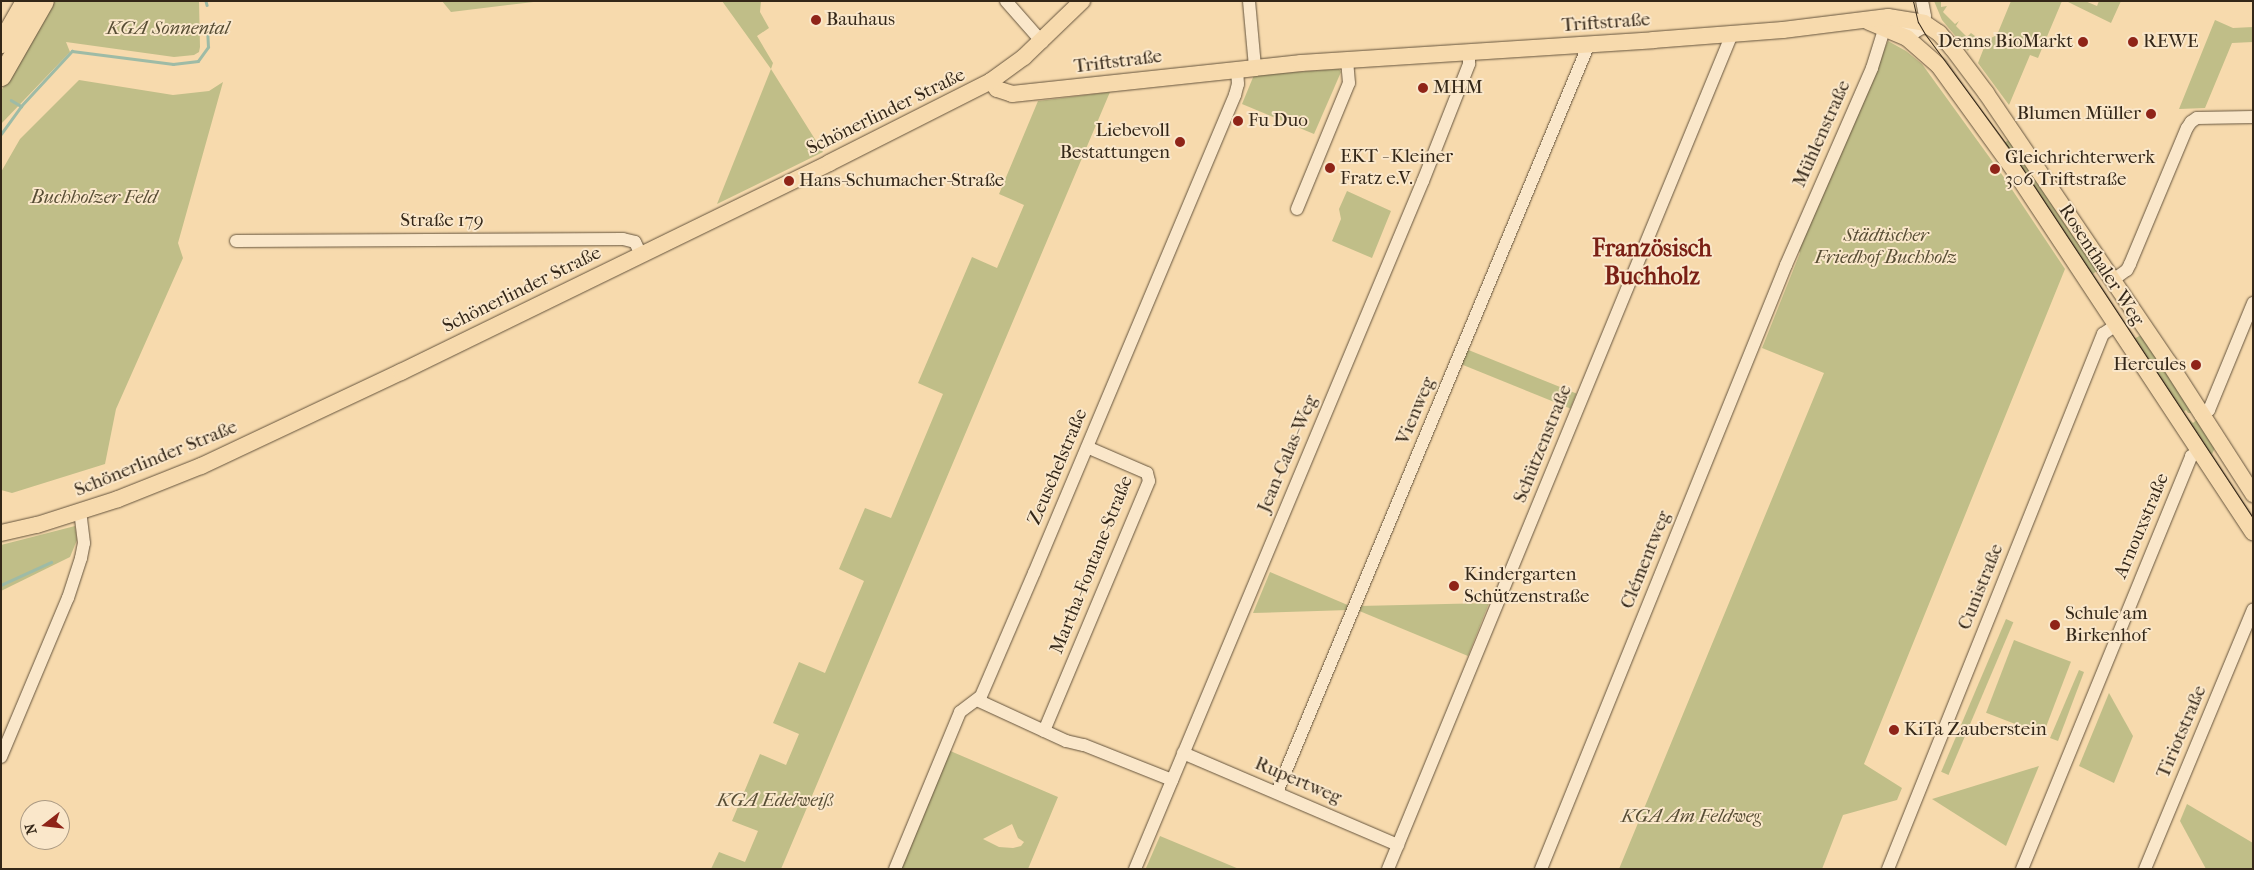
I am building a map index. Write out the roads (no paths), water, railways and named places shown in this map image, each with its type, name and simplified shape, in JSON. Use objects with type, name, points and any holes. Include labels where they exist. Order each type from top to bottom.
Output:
[{"type":"highway","points":[[1,25],[16,1]]},
{"type":"highway","points":[[1,43],[25,1]]},
{"type":"highway","points":[[1,76],[44,1]]},
{"type":"main road","name":"Schönerlinder Straße","points":[[1,533],[80,511],[201,466],[641,255],[991,81],[1042,42],[1082,1]]},
{"type":"main road","name":"Triftstraße","points":[[991,81],[998,89],[1012,94],[1237,68],[1732,34],[1867,21],[1891,26],[1924,23]]},
{"type":"main road","name":"Rosenthaler Weg","points":[[1924,23],[1939,33],[1966,65],[2113,280],[2253,494]]},
{"type":"main road","name":"Rosenthaler Weg","points":[[1891,26],[1921,49],[1939,66],[2014,170],[2253,532]]},
{"type":"main road","points":[[2095,293],[2113,280]]},
{"type":"main road","points":[[2116,325],[2134,312]]},
{"type":"street","points":[[1006,1],[1042,42]]},
{"type":"street","points":[[1249,1],[1255,67]]},
{"type":"street","points":[[1922,1],[1924,23]]},
{"type":"street","name":"Mühlenstraße","points":[[1786,265],[1891,26]]},
{"type":"street","name":"Schützenstraße","points":[[1388,869],[1732,34]]},
{"type":"street","name":"Vienweg","points":[[1277,792],[1589,44]]},
{"type":"street","name":"Jean-Calas-Weg","points":[[1135,869],[1423,181],[1469,64],[1469,52]]},
{"type":"street","points":[[1297,210],[1349,83],[1347,60]]},
{"type":"street","name":"Zeuschelstraße","points":[[895,869],[960,712],[977,700],[1034,573],[1235,95],[1238,84],[1237,68]]},
{"type":"street","points":[[2113,280],[2127,270],[2130,264],[2186,128],[2197,118],[2253,117]]},
{"type":"street","name":"Straße 179","points":[[236,240],[623,239],[635,242],[641,255]]},
{"type":"street","name":"Clémentweg","points":[[1540,869],[1786,265]]},
{"type":"street","points":[[2202,416],[2209,410],[2253,303]]},
{"type":"street","name":"Cunistraße","points":[[1888,869],[2103,334],[2116,325]]},
{"type":"street","name":"Martha-Fontane-Straße","points":[[1044,731],[1149,481],[1147,473],[1087,447]]},
{"type":"street","name":"Arnouxstraße","points":[[2022,869],[2191,456],[2199,452]]},
{"type":"street","points":[[1,757],[68,598],[82,558],[84,543],[80,511]]},
{"type":"street","name":"Tiriotstraße","points":[[2145,869],[2253,610]]},
{"type":"street","points":[[977,700],[1066,741],[1084,745],[1172,780]]},
{"type":"street","name":"Rupertweg","points":[[1183,753],[1398,845]]},
{"type":"waterway","points":[[206,1],[207,5]]},
{"type":"waterway","points":[[1,134],[21,106],[72,51],[173,64],[198,61],[208,47],[207,27]]},
{"type":"waterway","points":[[11,100],[21,106]]},
{"type":"waterway","points":[[1,585],[51,562]]},
{"type":"tram line","points":[[1913,1],[1918,22],[1925,34],[2009,148],[2253,518]]},
{"type":"place","name":"Bauhaus","points":[[816,20]]},
{"type":"place","name":"Denns BioMarkt","points":[[2083,42]]},
{"type":"place","name":"REWE","points":[[2133,42]]},
{"type":"place","name":"MHM","points":[[1423,88]]},
{"type":"place","name":"Blumen Müller","points":[[2151,114]]},
{"type":"place","name":"Fu Duo","points":[[1238,121]]},
{"type":"place","name":"Liebevoll Bestattungen","points":[[1180,142]]},
{"type":"place","name":"EKT - Kleiner Fratz e.V.","points":[[1330,168]]},
{"type":"place","name":"Gleichrichterwerk 306 Triftstraße","points":[[1995,169]]},
{"type":"place","name":"Hans-Schumacher-Straße","points":[[789,181]]},
{"type":"place","name":"Hercules","points":[[2196,365]]},
{"type":"place","name":"Kindergarten Schützenstraße","points":[[1454,586]]},
{"type":"place","name":"Schule am Birkenhof","points":[[2055,625]]},
{"type":"place","name":"KiTa Zauberstein","points":[[1894,730]]},
{"type":"district","name":"Französisch Buchholz","points":[[1652,263]]},
{"type":"park label","name":"KGA Sonnental","points":[[168,29]]},
{"type":"park label","name":"Buchholzer Feld","points":[[94,198]]},
{"type":"park label","name":"Städtischer Friedhof Buchholz","points":[[1886,247]]},
{"type":"park label","name":"KGA Edelweiß","points":[[775,801]]},
{"type":"park label","name":"KGA Am Feldweg","points":[[1691,817]]}]
